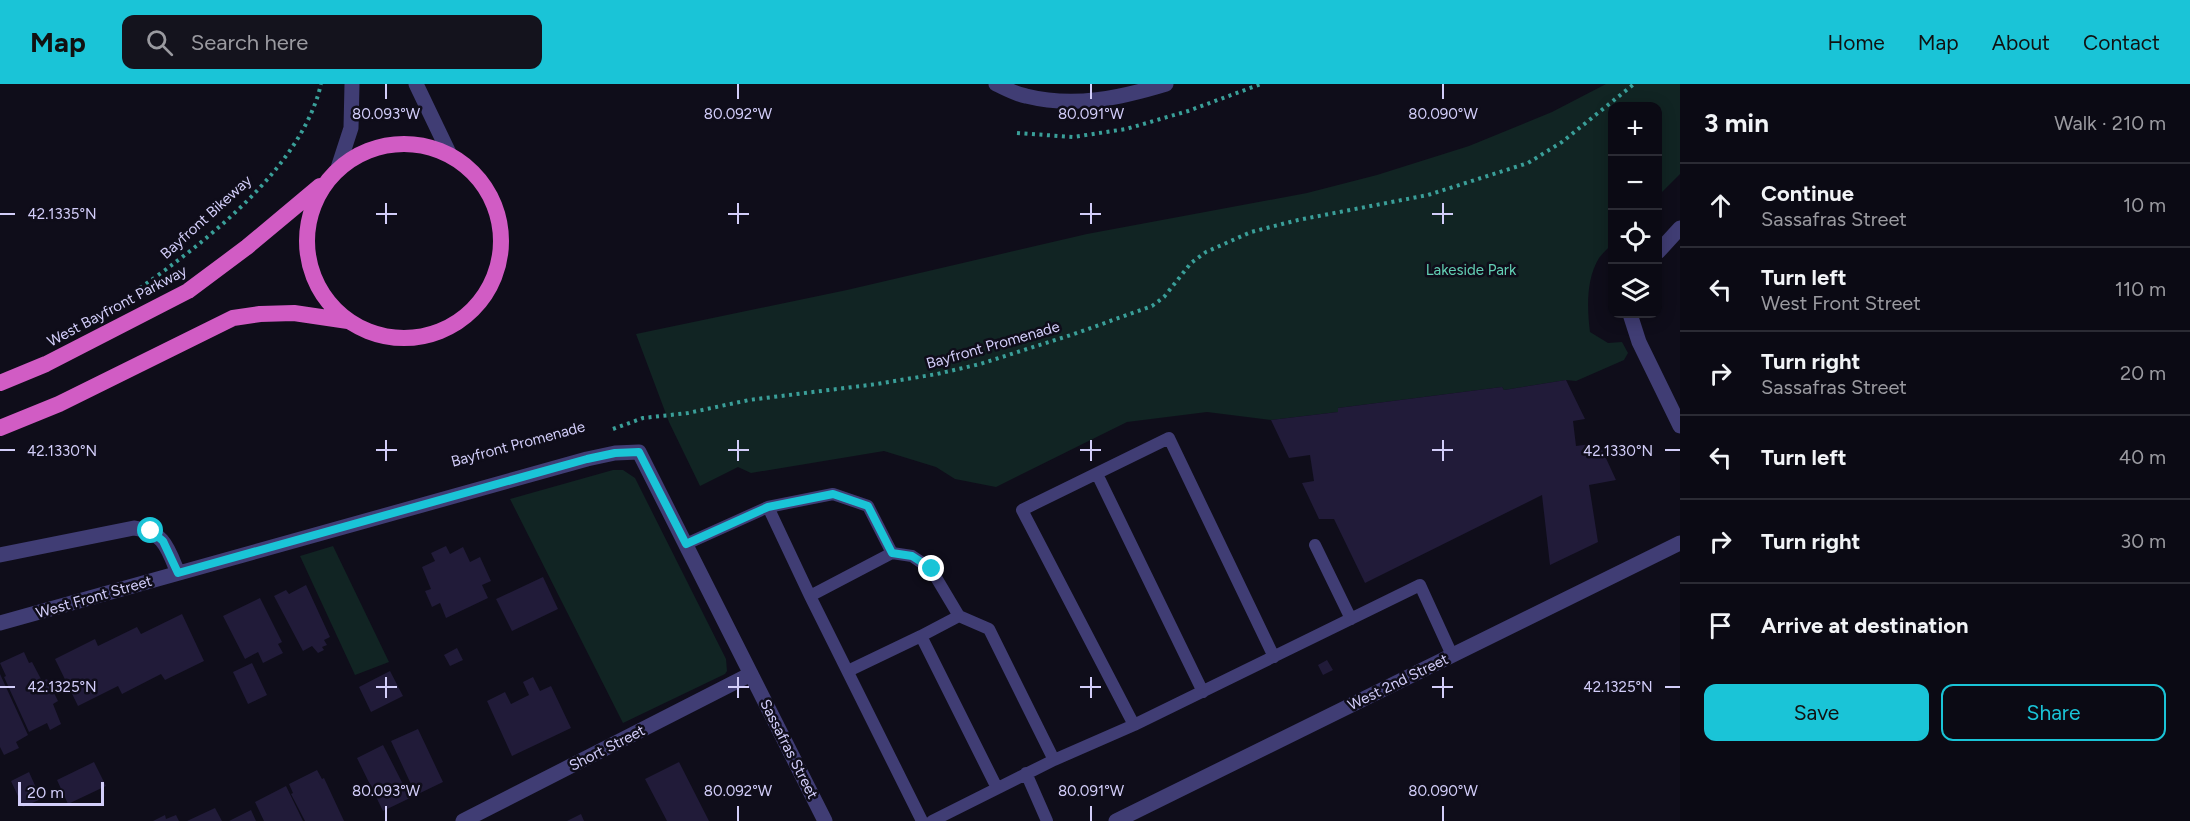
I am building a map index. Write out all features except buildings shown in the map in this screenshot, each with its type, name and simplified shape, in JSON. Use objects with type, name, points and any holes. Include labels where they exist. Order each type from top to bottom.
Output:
[{"type":"highway","points":[[398,144],[425,146],[450,155],[477,178],[488,193],[498,217],[501,243],[497,268],[486,292],[469,312],[448,327],[423,336],[397,338],[371,333],[348,321],[329,303],[315,281],[307,255],[307,228],[314,202],[332,176],[347,161],[371,149],[398,144]]},
{"type":"highway","name":"West Bayfront Parkway","points":[[0,383],[46,364],[188,291],[247,247],[332,176]]},
{"type":"highway","points":[[0,428],[59,404],[233,318],[294,313],[348,321]]},
{"type":"street","points":[[332,176],[351,128],[352,84]]},
{"type":"street","points":[[416,84],[450,155]]},
{"type":"street","points":[[996,84],[1024,96],[1062,103],[1110,99],[1166,84]]},
{"type":"street","points":[[1662,248],[1680,228]]},
{"type":"street","points":[[1631,318],[1639,342],[1680,426]]},
{"type":"street","name":"Sassafras Street","points":[[639,452],[825,821]]},
{"type":"street","name":"West Front Street","points":[[0,623],[587,459],[615,453],[639,452]]},
{"type":"street","points":[[0,555],[134,528],[144,529],[158,535],[163,541],[178,573]]},
{"type":"street","name":"West 2nd Street","points":[[1116,821],[1680,543]]},
{"type":"street","name":"Short Street","points":[[463,821],[752,674]]},
{"type":"lane","points":[[1134,725],[1022,510],[1169,438],[1274,657]]},
{"type":"lane","points":[[1097,474],[1203,692]]},
{"type":"lane","points":[[686,544],[768,507],[833,494],[868,506],[892,553]]},
{"type":"lane","points":[[768,507],[922,821]]},
{"type":"lane","points":[[1315,545],[1351,619]]},
{"type":"lane","points":[[810,596],[892,553],[912,556],[932,569],[959,616],[988,629],[1054,760]]},
{"type":"lane","points":[[932,821],[1026,773],[1134,725],[1420,585],[1452,655]]},
{"type":"lane","points":[[848,670],[959,616]]},
{"type":"lane","points":[[921,636],[997,788]]},
{"type":"lane","points":[[1026,773],[1047,821]]},
{"type":"path","name":"Bayfront Bikeway","points":[[138,290],[178,261],[218,227],[279,165],[306,126],[321,84]]},
{"type":"path","points":[[1017,133],[1073,137],[1126,129],[1188,111],[1261,84]]},
{"type":"path","name":"Bayfront Promenade","points":[[609,431],[643,418],[688,413],[749,400],[938,374],[980,364],[1074,334],[1152,306],[1164,297],[1191,263],[1206,252],[1251,232],[1298,220],[1428,195],[1528,163],[1562,142],[1634,84]]},
{"type":"green space","name":"Lakeside Park","points":[[1606,84],[1680,84],[1680,174],[1662,192],[1662,102],[1608,102],[1608,248],[1599,258],[1592,275],[1588,294],[1588,313],[1590,332],[1608,343],[1622,342],[1628,353],[1624,360],[1576,381],[1566,380],[1504,390],[1502,387],[1338,408],[1338,412],[1271,420],[1207,412],[1127,422],[996,487],[955,479],[936,467],[884,451],[751,473],[738,467],[700,486],[669,422],[636,334],[847,290],[1087,234],[1307,193],[1377,175],[1469,146],[1552,112]]},
{"type":"green space","points":[[613,470],[623,470],[635,478],[726,659],[727,671],[623,723],[510,499]]},
{"type":"green space","points":[[333,546],[389,662],[355,675],[300,556]]},
{"type":"route","points":[[151,531],[163,541],[178,573],[587,459],[615,453],[639,452],[686,544],[768,507],[833,494],[868,506],[892,553],[912,556],[932,569]]}]
